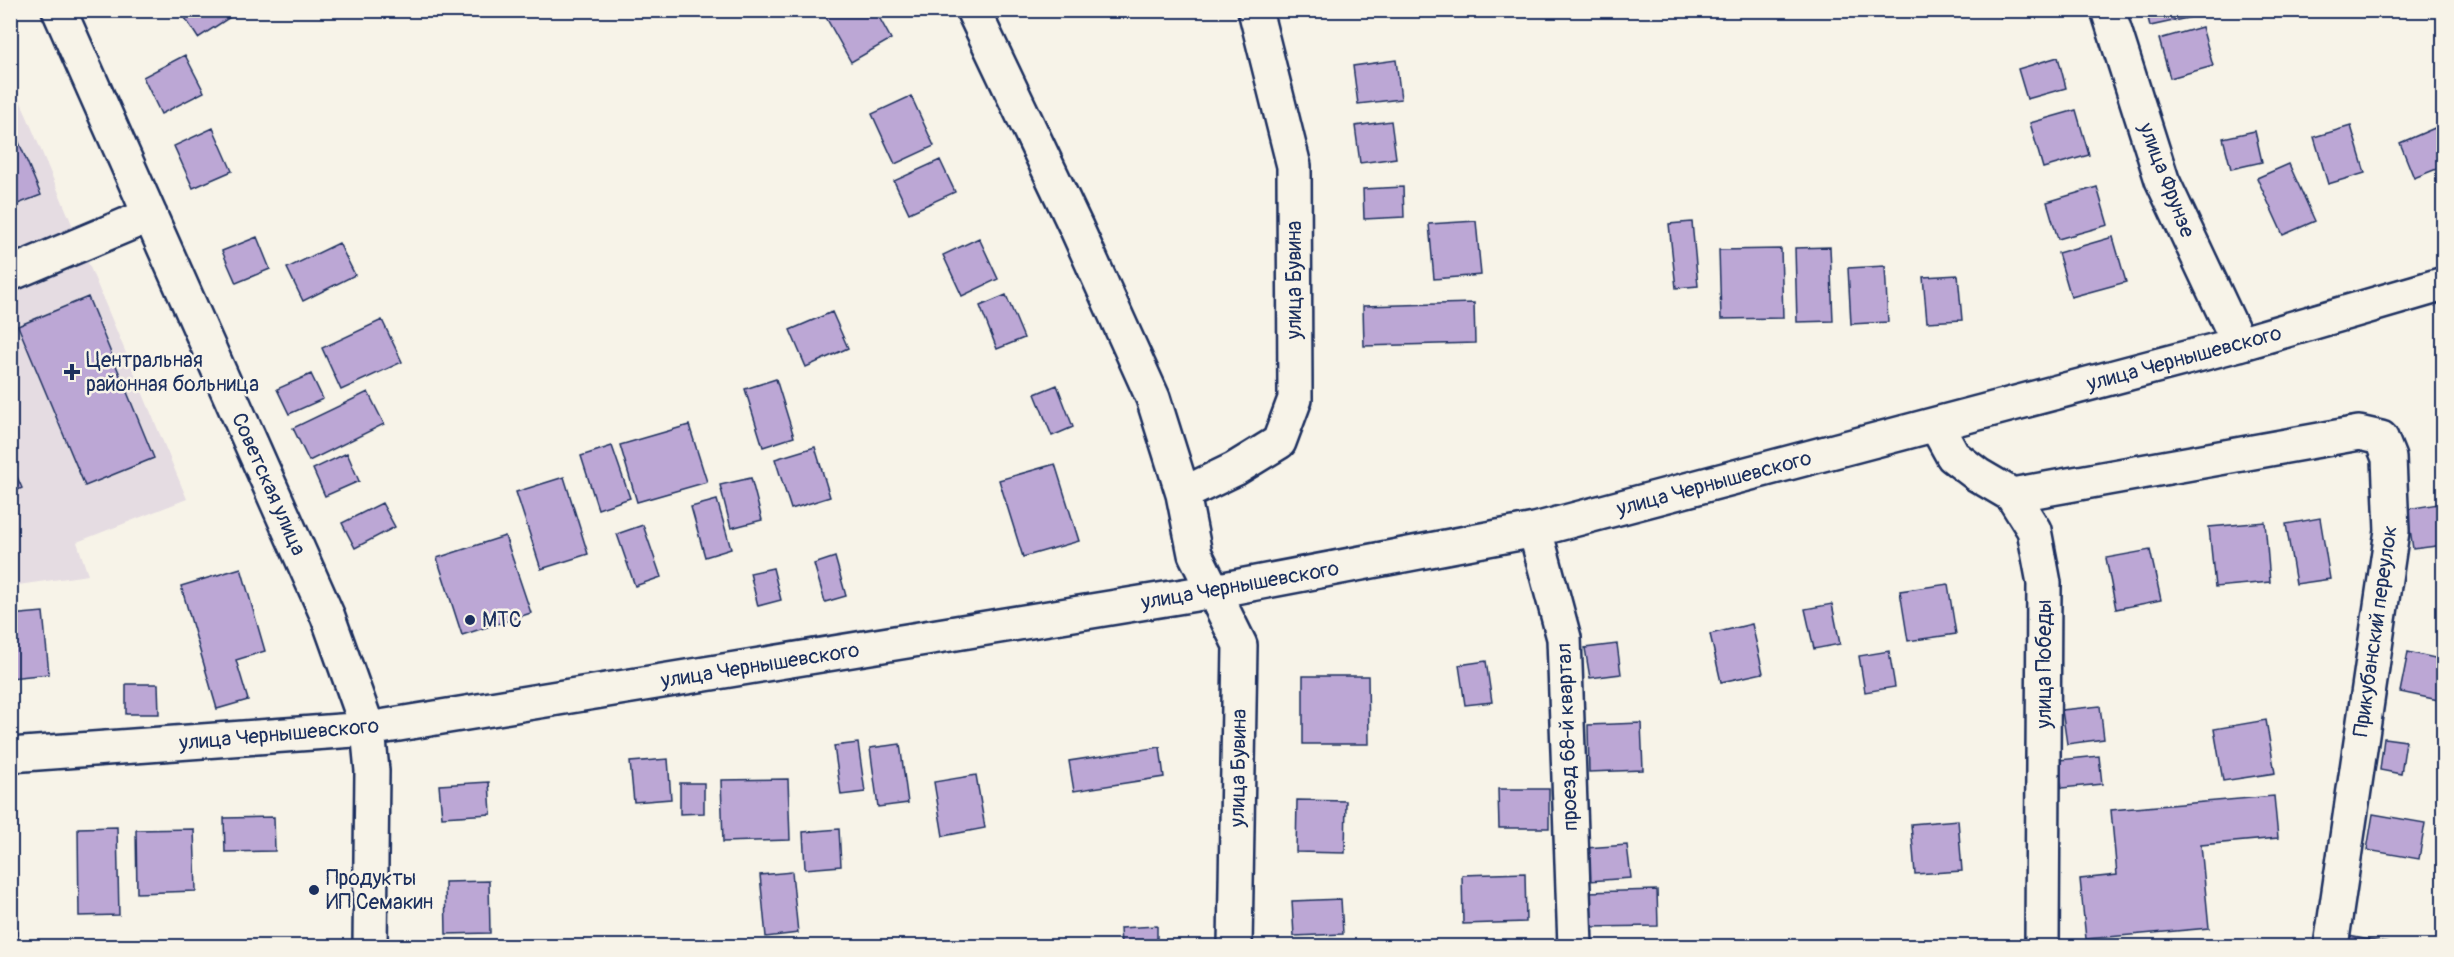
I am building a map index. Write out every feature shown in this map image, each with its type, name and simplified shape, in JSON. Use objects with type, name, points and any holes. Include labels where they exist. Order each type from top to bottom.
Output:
[{"type":"street","name":"Советская улица","points":[[59,10],[328,617],[368,729],[372,771],[370,946]]},
{"type":"street","name":"улица Бувина","points":[[973,10],[1076,227],[1153,398],[1183,494],[1195,554],[1240,645],[1234,946]]},
{"type":"street","name":"улица Бувина","points":[[1183,494],[1235,469],[1279,442],[1295,399],[1294,166],[1255,10]]},
{"type":"street","name":"улица Фрунзе","points":[[2108,10],[2162,180],[2239,344]]},
{"type":"street","points":[[10,274],[150,215]]},
{"type":"street","name":"улица Чернышевского","points":[[10,755],[368,729],[1214,591],[1535,530],[2239,344],[2444,284]]},
{"type":"street","name":"улица Победы","points":[[1935,425],[1953,456],[1978,475],[2012,495],[2034,530],[2044,583],[2042,946]]},
{"type":"street","name":"Прикубанский переулок","points":[[2012,495],[2360,433],[2381,438],[2389,458],[2392,531],[2331,946]]},
{"type":"street","name":"проезд 68-й квартал","points":[[1535,530],[1564,638],[1575,946]]},
{"type":"shaded area","name":"Центральная районная больница","points":[[10,76],[187,499],[77,542],[88,575],[11,586]]},
{"type":"building","points":[[180,10],[241,10],[198,38]]},
{"type":"building","points":[[827,10],[875,10],[891,39],[851,62],[823,12]]},
{"type":"building","points":[[1999,10],[2029,10],[2001,18]]},
{"type":"building","points":[[2146,10],[2220,10],[2220,11],[2150,26]]},
{"type":"building","points":[[2202,27],[2213,66],[2170,78],[2159,39]]},
{"type":"building","points":[[185,55],[204,92],[161,114],[143,77]]},
{"type":"building","points":[[2058,57],[2066,88],[2027,99],[2018,69]]},
{"type":"building","points":[[1396,60],[1401,99],[1358,104],[1353,66]]},
{"type":"building","points":[[911,96],[934,146],[895,164],[872,114]]},
{"type":"building","points":[[2076,110],[2089,155],[2043,168],[2030,123]]},
{"type":"building","points":[[10,121],[41,195],[10,207]]},
{"type":"building","points":[[1391,121],[1396,158],[1360,163],[1355,126]]},
{"type":"building","points":[[2444,124],[2444,166],[2414,178],[2400,143]]},
{"type":"building","points":[[2351,126],[2365,173],[2328,184],[2314,137]]},
{"type":"building","points":[[213,128],[232,171],[193,188],[174,146]]},
{"type":"building","points":[[2255,131],[2262,162],[2231,169],[2223,138]]},
{"type":"building","points":[[940,160],[955,192],[909,213],[894,181]]},
{"type":"building","points":[[2289,164],[2315,221],[2283,235],[2257,178]]},
{"type":"building","points":[[1403,187],[1404,217],[1364,219],[1363,189]]},
{"type":"building","points":[[2097,187],[2108,225],[2058,239],[2047,202]]},
{"type":"building","points":[[1476,221],[1481,275],[1434,279],[1429,224]]},
{"type":"building","points":[[1692,222],[1698,286],[1676,288],[1669,224]]},
{"type":"building","points":[[257,237],[270,269],[236,283],[222,251]]},
{"type":"building","points":[[2113,237],[2126,282],[2071,297],[2058,253]]},
{"type":"building","points":[[979,238],[998,279],[962,296],[943,255]]},
{"type":"building","points":[[339,243],[355,275],[303,301],[287,268]]},
{"type":"building","points":[[1830,247],[1833,321],[1797,322],[1795,248]]},
{"type":"building","points":[[1781,249],[1783,318],[1721,319],[1719,250]]},
{"type":"building","points":[[1885,266],[1888,322],[1851,324],[1848,268]]},
{"type":"building","points":[[1958,275],[1962,320],[1927,322],[1923,277]]},
{"type":"building","points":[[1006,295],[1024,338],[997,349],[980,306]]},
{"type":"building","points":[[88,297],[154,458],[85,486],[18,326]]},
{"type":"building","points":[[1474,303],[1475,343],[1364,346],[1363,306]]},
{"type":"building","points":[[832,312],[848,348],[806,367],[790,330]]},
{"type":"building","points":[[382,320],[402,362],[341,390],[322,348]]},
{"type":"building","points":[[311,374],[323,399],[289,414],[277,389]]},
{"type":"building","points":[[776,379],[794,437],[763,447],[745,389]]},
{"type":"building","points":[[1057,385],[1073,427],[1052,436],[1035,394]]},
{"type":"building","points":[[368,392],[384,424],[309,461],[293,428]]},
{"type":"building","points":[[689,425],[707,482],[637,502],[620,445]]},
{"type":"building","points":[[612,446],[630,498],[598,509],[581,456]]},
{"type":"building","points":[[815,447],[830,497],[791,509],[775,459]]},
{"type":"building","points":[[347,453],[359,481],[325,496],[313,469]]},
{"type":"building","points":[[10,461],[22,488],[10,493]]},
{"type":"building","points":[[1055,464],[1079,541],[1023,557],[999,480]]},
{"type":"building","points":[[564,477],[588,554],[541,569],[516,492]]},
{"type":"building","points":[[751,478],[762,520],[731,528],[720,485]]},
{"type":"building","points":[[717,500],[731,549],[705,557],[691,507]]},
{"type":"building","points":[[382,503],[395,527],[355,548],[342,523]]},
{"type":"building","points":[[2438,504],[2444,545],[2413,549],[2407,509]]},
{"type":"building","points":[[2320,518],[2330,579],[2296,584],[2286,524]]},
{"type":"building","points":[[2265,522],[2270,582],[2215,587],[2209,527]]},
{"type":"building","points":[[643,525],[661,577],[635,586],[617,534]]},
{"type":"building","points":[[505,536],[531,613],[462,635],[437,558]]},
{"type":"building","points":[[2150,550],[2161,600],[2116,609],[2106,558]]},
{"type":"building","points":[[835,557],[846,596],[825,602],[814,564]]},
{"type":"building","points":[[241,568],[265,651],[236,660],[248,700],[217,709],[181,586]]},
{"type":"building","points":[[773,568],[781,600],[758,606],[750,573]]},
{"type":"building","points":[[1948,584],[1956,634],[1908,641],[1900,591]]},
{"type":"building","points":[[1832,604],[1840,644],[1814,649],[1805,609]]},
{"type":"building","points":[[43,612],[49,674],[10,678],[10,615]]},
{"type":"building","points":[[1752,624],[1763,673],[1721,682],[1710,634]]},
{"type":"building","points":[[1617,644],[1621,674],[1590,678],[1585,648]]},
{"type":"building","points":[[1889,651],[1895,687],[1865,692],[1859,656]]},
{"type":"building","points":[[2408,652],[2444,660],[2443,701],[2400,692]]},
{"type":"building","points":[[1486,661],[1492,702],[1465,705],[1459,665]]},
{"type":"building","points":[[1303,676],[1368,676],[1369,744],[1303,744]]},
{"type":"building","points":[[126,684],[158,684],[159,714],[126,714]]},
{"type":"building","points":[[2100,706],[2104,739],[2067,744],[2062,710]]},
{"type":"building","points":[[2266,720],[2275,773],[2223,781],[2214,729]]},
{"type":"building","points":[[1641,723],[1643,770],[1589,772],[1588,725]]},
{"type":"building","points":[[2384,738],[2406,741],[2401,774],[2380,770]]},
{"type":"building","points":[[858,743],[865,792],[841,795],[834,746]]},
{"type":"building","points":[[900,744],[908,803],[878,807],[870,748]]},
{"type":"building","points":[[1160,747],[1164,777],[1074,791],[1069,761]]},
{"type":"building","points":[[2099,756],[2102,784],[2062,788],[2059,760]]},
{"type":"building","points":[[668,759],[671,799],[634,802],[630,762]]},
{"type":"building","points":[[976,775],[985,828],[943,836],[934,782]]},
{"type":"building","points":[[788,779],[790,840],[723,842],[721,780]]},
{"type":"building","points":[[489,782],[491,814],[442,817],[439,785]]},
{"type":"building","points":[[680,783],[704,783],[704,813],[680,814]]},
{"type":"building","points":[[1498,789],[1549,789],[1549,828],[1499,828]]},
{"type":"building","points":[[2274,796],[2278,838],[2201,845],[2209,928],[2086,939],[2080,879],[2117,875],[2111,810]]},
{"type":"building","points":[[1297,800],[1346,801],[1345,853],[1296,852]]},
{"type":"building","points":[[2373,814],[2425,823],[2419,859],[2367,850]]},
{"type":"building","points":[[274,817],[275,851],[225,852],[224,818]]},
{"type":"building","points":[[1958,820],[1962,871],[1915,874],[1911,824]]},
{"type":"building","points":[[117,827],[119,915],[79,916],[78,828]]},
{"type":"building","points":[[194,829],[196,891],[137,893],[136,830]]},
{"type":"building","points":[[839,829],[841,866],[805,869],[803,832]]},
{"type":"building","points":[[1627,845],[1631,878],[1589,881],[1586,848]]},
{"type":"building","points":[[792,872],[798,933],[766,937],[760,875]]},
{"type":"building","points":[[1525,873],[1526,922],[1463,924],[1462,875]]},
{"type":"building","points":[[489,881],[490,933],[446,934],[445,882]]},
{"type":"building","points":[[1657,890],[1658,926],[1588,927],[1587,892]]},
{"type":"building","points":[[1341,899],[1343,934],[1294,936],[1292,901]]},
{"type":"building","points":[[10,918],[17,918],[18,946],[10,946]]},
{"type":"building","points":[[1157,926],[1157,946],[1121,946],[1120,928]]},
{"type":"building","points":[[2349,936],[2400,946],[2347,946]]},
{"type":"place","name":"Центральная районная больница","points":[[72,372]]},
{"type":"place","name":"МТС","points":[[470,620]]},
{"type":"place","name":"Продукты ИП Семакин","points":[[314,890]]}]
